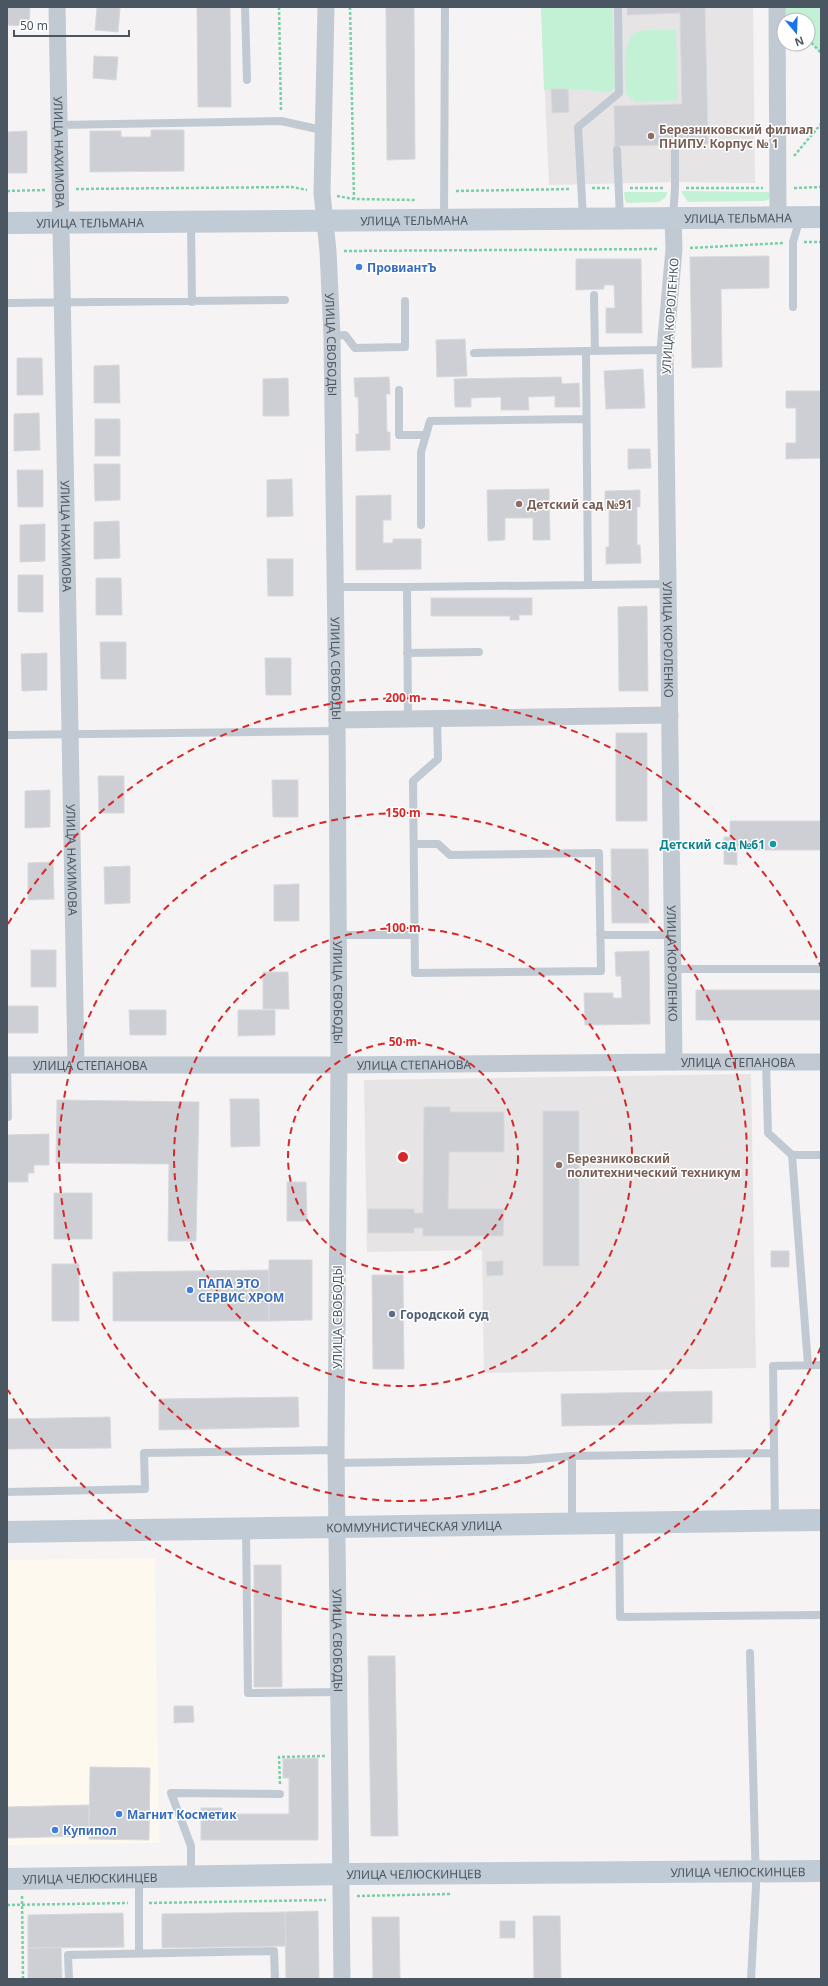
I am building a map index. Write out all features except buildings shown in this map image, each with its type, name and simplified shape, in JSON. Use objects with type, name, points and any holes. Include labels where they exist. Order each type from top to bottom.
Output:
[{"type":"main road","name":"УЛИЦА ТЕЛЬМАНА","points":[[7,223],[810,217]]},
{"type":"main road","name":"КОММУНИСТИЧЕСКАЯ УЛИЦА","points":[[7,1532],[821,1520]]},
{"type":"main road","name":"УЛИЦА ЧЕЛЮСКИНЦЕВ","points":[[14,1879],[341,1874],[821,1871]]},
{"type":"street","name":"УЛИЦА НАХИМОВА","points":[[57,7],[76,1064]]},
{"type":"street","name":"УЛИЦА СВОБОДЫ","points":[[326,7],[322,130],[322,193],[328,251],[332,336],[337,725],[339,1065],[336,1457],[342,1979]]},
{"type":"street","points":[[777,7],[778,217]]},
{"type":"street","name":"УЛИЦА КОРОЛЕНКО","points":[[673,218],[674,250],[666,350],[674,1062]]},
{"type":"street","points":[[337,725],[408,718],[670,715]]},
{"type":"street","name":"УЛИЦА СТЕПАНОВА","points":[[7,1065],[339,1065],[821,1062]]},
{"type":"lane","points":[[245,7],[247,80]]},
{"type":"lane","points":[[444,220],[445,7]]},
{"type":"lane","points":[[583,219],[578,127],[619,93],[618,7]]},
{"type":"lane","points":[[59,125],[281,121],[322,130]]},
{"type":"lane","points":[[673,218],[675,145]]},
{"type":"lane","points":[[617,150],[620,218]]},
{"type":"lane","points":[[793,307],[793,242],[810,217]]},
{"type":"lane","points":[[191,222],[192,302]]},
{"type":"lane","points":[[594,295],[595,351]]},
{"type":"lane","points":[[7,304],[285,300]]},
{"type":"lane","points":[[332,336],[345,335],[355,348],[405,347],[405,301]]},
{"type":"lane","points":[[474,353],[666,350]]},
{"type":"lane","points":[[586,351],[588,585]]},
{"type":"lane","points":[[399,390],[399,435],[426,434]]},
{"type":"lane","points":[[421,525],[421,452],[430,421],[586,419]]},
{"type":"lane","points":[[335,587],[668,584]]},
{"type":"lane","points":[[407,587],[408,718]]},
{"type":"lane","points":[[408,653],[479,652]]},
{"type":"lane","points":[[414,844],[438,844],[450,855],[599,853],[601,971],[415,973],[413,782],[438,759],[437,718]]},
{"type":"lane","points":[[7,735],[337,725]]},
{"type":"lane","points":[[338,935],[414,935]]},
{"type":"lane","points":[[600,935],[672,935]]},
{"type":"lane","points":[[672,969],[821,969]]},
{"type":"lane","points":[[766,1062],[768,1132],[792,1155],[808,1365]]},
{"type":"lane","points":[[7,1065],[8,1116]]},
{"type":"lane","points":[[792,1155],[821,1155]]},
{"type":"lane","points":[[775,1521],[772,1366],[821,1365]]},
{"type":"lane","points":[[7,1492],[145,1489],[144,1453],[526,1460],[572,1456],[774,1453]]},
{"type":"lane","points":[[572,1456],[572,1524]]},
{"type":"lane","points":[[619,1523],[620,1617],[821,1615]]},
{"type":"lane","points":[[246,1528],[248,1693],[339,1692]]},
{"type":"lane","points":[[750,1652],[755,1872],[751,1979]]},
{"type":"lane","points":[[191,1877],[190,1846],[171,1793],[280,1794]]},
{"type":"lane","points":[[139,1877],[140,1954]]},
{"type":"lane","points":[[69,1979],[68,1955],[274,1951],[275,1979]]},
{"type":"path","points":[[278,7],[281,121]]},
{"type":"path","points":[[350,7],[354,199]]},
{"type":"path","points":[[778,181],[821,124]]},
{"type":"path","points":[[7,190],[292,187],[354,199],[428,200],[456,191],[582,188],[675,188],[778,181],[821,187]]},
{"type":"path","points":[[328,251],[674,250],[793,242],[821,242]]},
{"type":"path","points":[[280,1794],[279,1756],[340,1756]]},
{"type":"path","points":[[14,1879],[22,1906],[23,1979]]},
{"type":"path","points":[[7,1905],[322,1901],[356,1896],[458,1893]]},
{"type":"shaded area","name":"Березниковский филиал ПНИПУ. Корпус № 1","points":[[541,7],[753,7],[755,183],[675,182],[549,185]]},
{"type":"shaded area","name":"Березниковский политехнический техникум","points":[[751,1074],[756,1368],[484,1373],[482,1250],[367,1252],[364,1080]]},
{"type":"shaded area","points":[[155,1558],[159,1843],[7,1845],[7,1560]]},
{"type":"green space","points":[[541,7],[612,7],[615,86],[610,92],[572,89],[544,90]]},
{"type":"green space","points":[[779,7],[821,7],[821,53],[816,48],[816,12],[784,12]]},
{"type":"green space","points":[[676,30],[678,100],[635,102],[626,93],[625,60],[628,43],[631,36],[640,31]]},
{"type":"green space","points":[[681,191],[772,192],[768,200],[764,201],[688,202]]},
{"type":"green space","points":[[624,192],[667,192],[666,197],[659,202],[627,203]]},
{"type":"place","name":"Березниковский филиал ПНИПУ. Корпус № 1","points":[[651,136]]},
{"type":"place","name":"ПровиантЪ","points":[[359,267]]},
{"type":"place","name":"Детский сад №91","points":[[519,504]]},
{"type":"place","name":"Детский сад №61","points":[[773,844]]},
{"type":"place","name":"Березниковский политехнический техникум","points":[[559,1165]]},
{"type":"place","name":"ПАПА ЭТО СЕРВИС ХРОМ","points":[[190,1290]]},
{"type":"place","name":"Городской суд","points":[[392,1314]]},
{"type":"place","name":"Магнит Косметик","points":[[119,1814]]},
{"type":"place","name":"Купипол","points":[[55,1830]]}]
